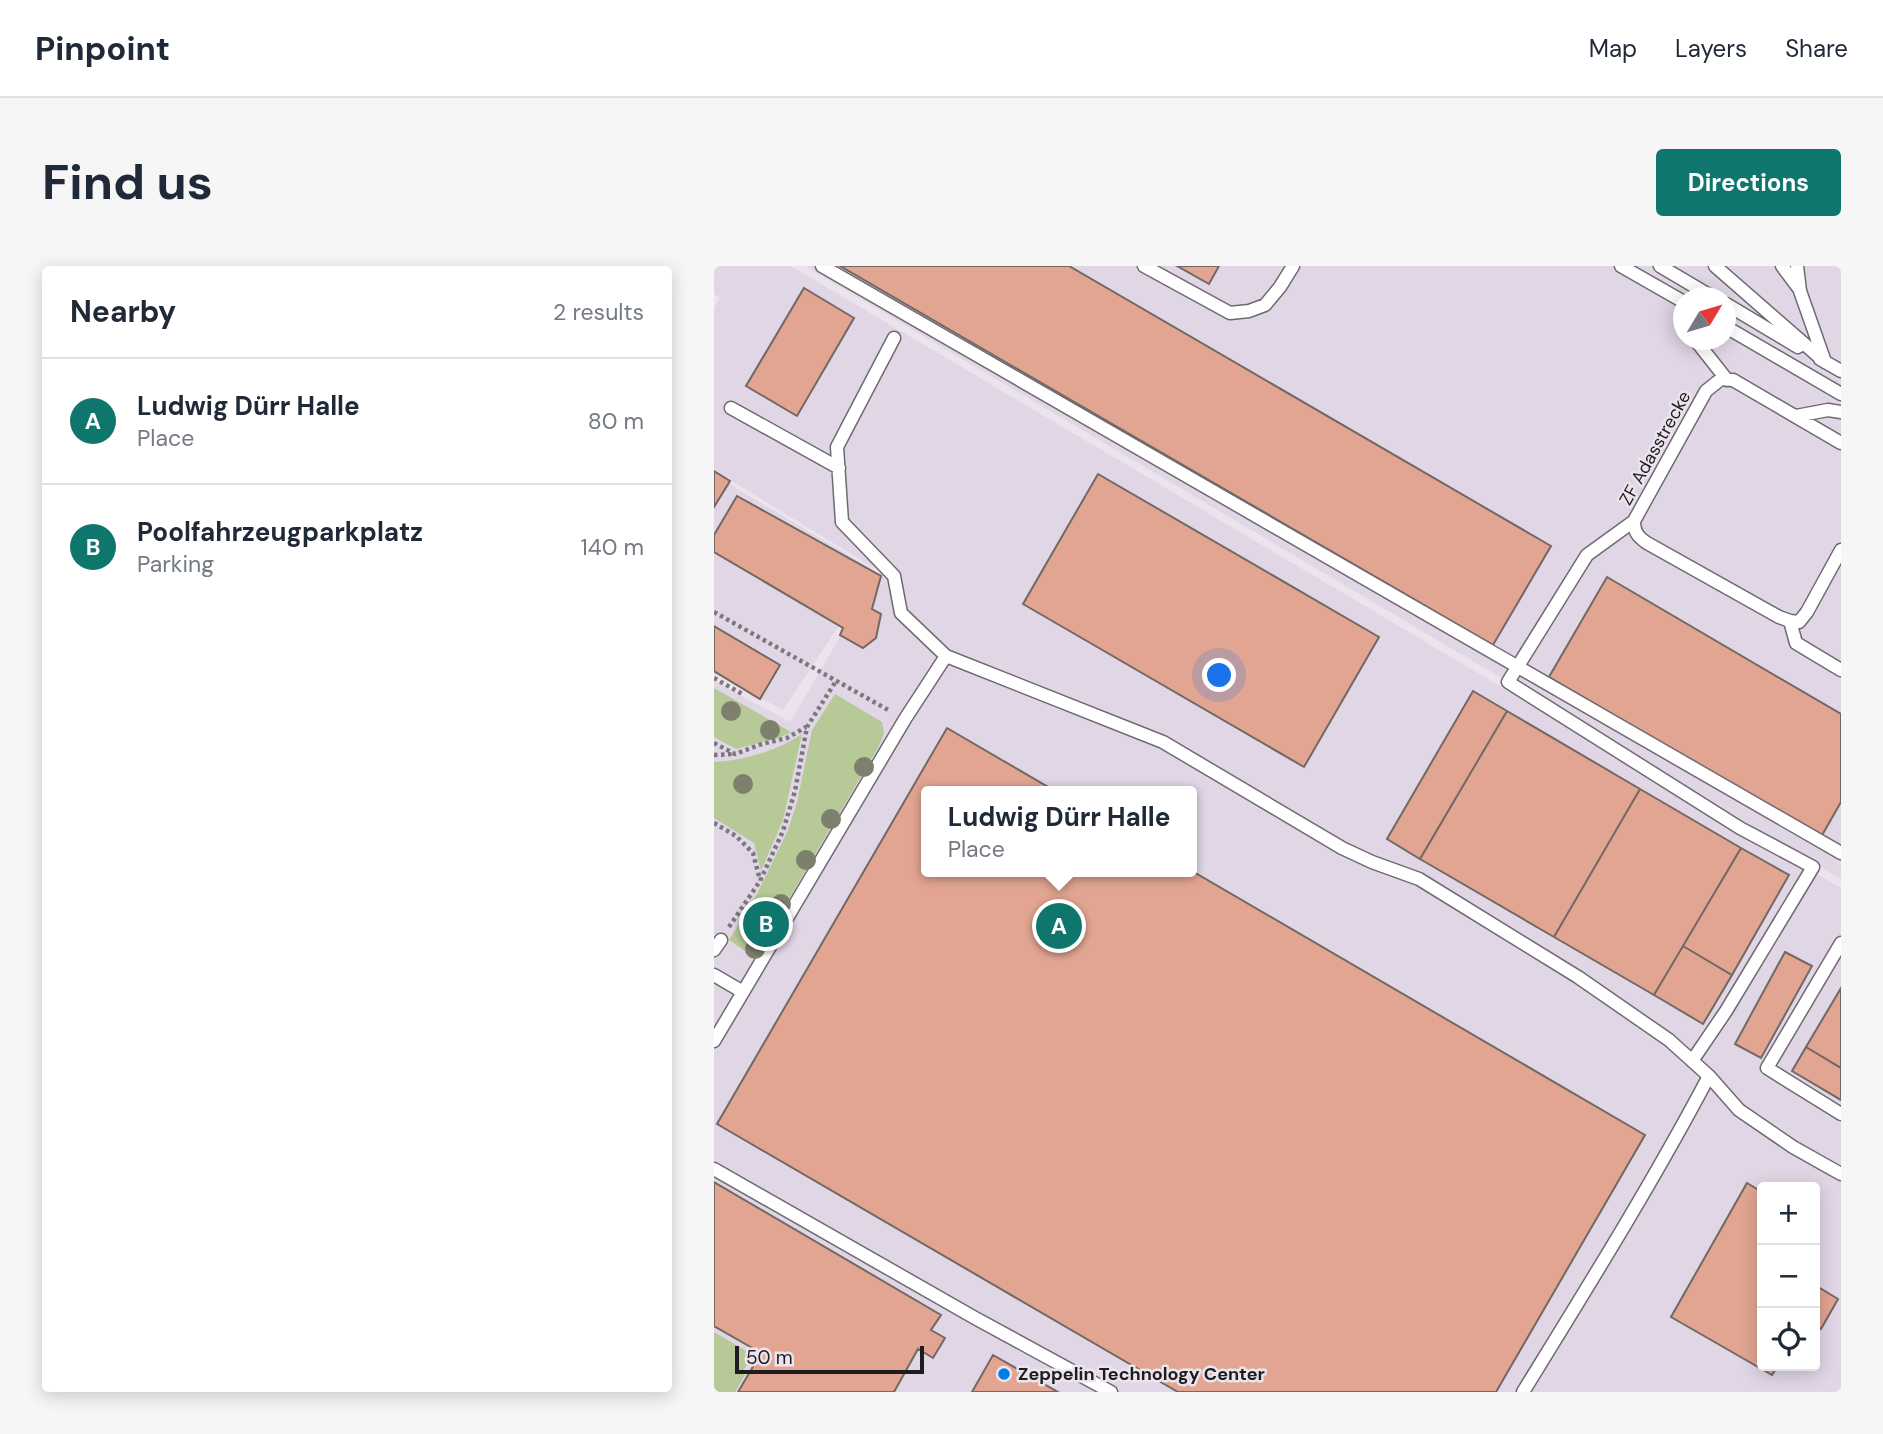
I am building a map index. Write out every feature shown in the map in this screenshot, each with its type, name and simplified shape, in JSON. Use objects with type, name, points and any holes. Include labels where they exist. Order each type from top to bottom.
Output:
[{"type":"lane","points":[[822,266],[1841,853]]},
{"type":"lane","points":[[1144,266],[1230,313],[1249,311],[1265,305],[1293,266]]},
{"type":"lane","points":[[1621,266],[1673,296]]},
{"type":"lane","points":[[1660,266],[1695,287]]},
{"type":"lane","points":[[1715,266],[1825,362]]},
{"type":"lane","points":[[1782,266],[1801,290]]},
{"type":"lane","points":[[1797,266],[1801,290],[1825,362]]},
{"type":"lane","points":[[1736,310],[1841,371]]},
{"type":"lane","points":[[1736,333],[1841,394]]},
{"type":"lane","points":[[894,338],[837,447],[842,522],[894,576],[901,613],[946,656],[1163,742],[1342,848],[1419,879],[1578,977],[1669,1040],[1709,1076],[1739,1110],[1793,1147],[1841,1174]]},
{"type":"lane","points":[[1703,350],[1727,380],[1733,380],[1841,443]]},
{"type":"lane","name":"ZF Adasstrecke","points":[[1727,380],[1721,379],[1706,391],[1634,521],[1634,530],[1647,543],[1790,621]]},
{"type":"lane","points":[[731,408],[839,468]]},
{"type":"lane","points":[[1796,416],[1835,411]]},
{"type":"lane","points":[[1634,521],[1587,555],[1508,682],[1740,828],[1813,867],[1726,1011],[1692,1061]]},
{"type":"lane","points":[[1841,550],[1807,612],[1799,622],[1790,621],[1796,642],[1841,670]]},
{"type":"lane","points":[[714,1041],[905,719],[946,656]]},
{"type":"lane","points":[[1841,943],[1767,1068],[1841,1114]]},
{"type":"lane","points":[[714,975],[743,992]]},
{"type":"lane","points":[[1523,1392],[1661,1164],[1709,1076]]},
{"type":"lane","points":[[714,1169],[1111,1392]]},
{"type":"path","points":[[714,612],[905,719]]},
{"type":"path","points":[[714,678],[744,695]]},
{"type":"path","points":[[718,945],[760,881],[783,831],[795,791],[807,727],[836,681]]},
{"type":"path","points":[[714,755],[735,754],[787,738],[807,727]]},
{"type":"path","points":[[714,743],[735,754]]},
{"type":"path","points":[[714,823],[736,836],[753,853],[760,881]]},
{"type":"shaded area","points":[[714,266],[791,266],[1841,888],[1841,1392],[714,1392],[714,681],[790,722],[879,571],[714,470],[714,308],[720,298],[714,294]]},
{"type":"shaded area","points":[[805,266],[1841,266],[1841,879]]},
{"type":"shaded area","points":[[714,475],[875,571],[783,710],[714,674]]},
{"type":"green space","points":[[714,688],[791,732],[736,749],[714,737]]},
{"type":"green space","points":[[835,694],[882,722],[884,733],[879,746],[783,909],[767,900],[743,937],[757,945],[751,955],[729,940],[757,894],[788,830],[797,802],[812,730]]},
{"type":"green space","points":[[802,734],[783,820],[761,871],[754,843],[714,818],[714,762],[760,754]]},
{"type":"green space","points":[[714,1332],[753,1355],[735,1392],[714,1392]]},
{"type":"building","points":[[840,266],[1069,266],[1551,546],[1493,645]]},
{"type":"building","points":[[1177,266],[1219,266],[1209,284]]},
{"type":"building","points":[[804,288],[854,318],[797,416],[746,386]]},
{"type":"building","points":[[714,471],[730,481],[714,507]]},
{"type":"building","points":[[1098,474],[1379,637],[1304,767],[1023,604]]},
{"type":"building","points":[[737,496],[881,576],[872,609],[881,614],[876,638],[863,648],[840,635],[843,628],[714,552],[714,535]]},
{"type":"building","points":[[1607,577],[1841,714],[1841,802],[1821,837],[1549,677]]},
{"type":"building","points":[[714,626],[780,665],[760,699],[714,671]]},
{"type":"building","points":[[1473,691],[1507,711],[1420,859],[1387,839]]},
{"type":"building","points":[[1507,711],[1640,789],[1554,937],[1420,859]]},
{"type":"building","points":[[947,728],[1046,786],[921,786],[921,877],[1197,877],[1197,874],[1645,1135],[1496,1392],[1178,1392],[717,1124]]},
{"type":"building","points":[[1640,789],[1741,848],[1654,995],[1554,937]]},
{"type":"building","points":[[1741,848],[1789,875],[1732,975],[1683,946]]},
{"type":"building","points":[[1683,946],[1732,975],[1703,1024],[1654,995]]},
{"type":"building","points":[[1785,952],[1812,966],[1761,1058],[1735,1044]]},
{"type":"building","points":[[1841,988],[1841,1068],[1806,1047]]},
{"type":"building","points":[[1806,1047],[1841,1068],[1841,1100],[1792,1071]]},
{"type":"building","points":[[714,1182],[941,1315],[931,1330],[945,1338],[933,1358],[918,1349],[894,1392],[738,1392],[761,1353],[714,1326]]},
{"type":"building","points":[[1747,1183],[1757,1189],[1757,1366],[1671,1317]]},
{"type":"building","points":[[1820,1288],[1838,1299],[1820,1328]]},
{"type":"building","name":"Zeppelin Technology Center","points":[[993,1355],[1058,1392],[972,1392]]},
{"type":"place","name":"Poolfahrzeugparkplatz","points":[[766,924]]},
{"type":"place","name":"Ludwig Dürr Halle","points":[[1059,926]]},
{"type":"place","name":"Zeppelin Technology Center","points":[[1004,1374]]}]
